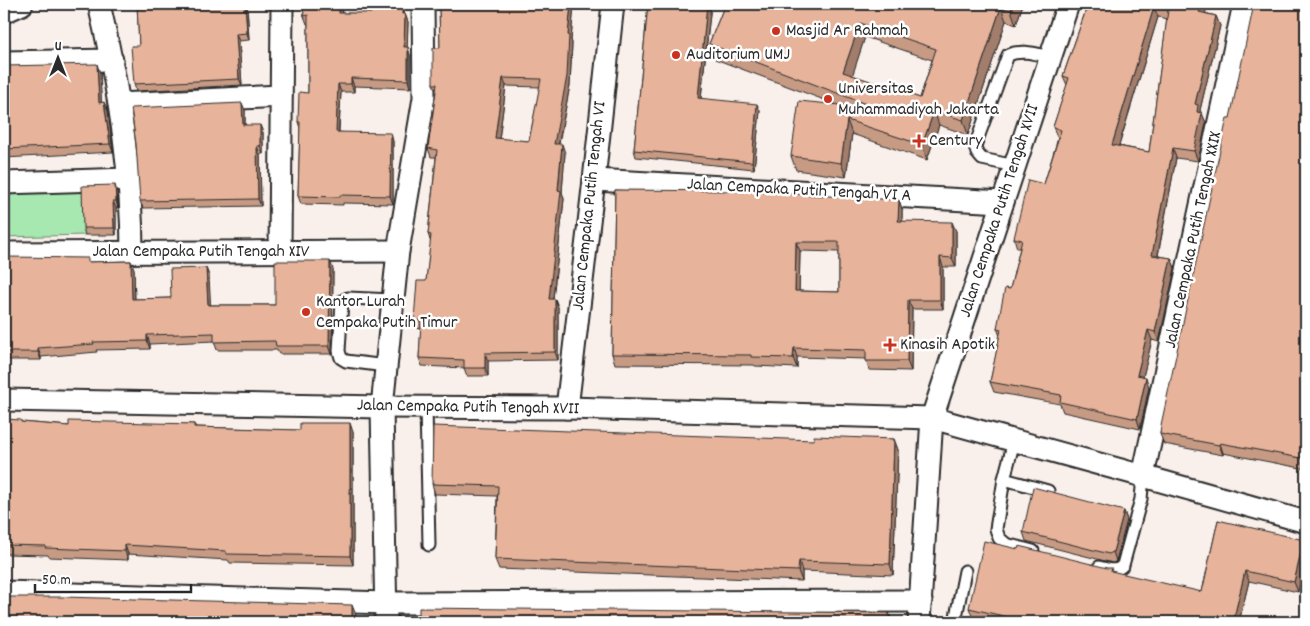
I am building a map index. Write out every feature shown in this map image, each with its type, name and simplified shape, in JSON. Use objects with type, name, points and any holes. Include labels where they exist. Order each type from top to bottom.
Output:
[{"type":"street","points":[[4,12],[22,4]]},
{"type":"street","points":[[100,4],[112,60],[129,179],[132,252]]},
{"type":"street","points":[[280,252],[282,4]]},
{"type":"street","points":[[386,613],[382,407],[398,251],[424,98],[423,4]]},
{"type":"street","name":"Jalan Cempaka Putih Tengah VI","points":[[567,408],[613,4]]},
{"type":"street","name":"Jalan Cempaka Putih Tengah XVII","points":[[932,418],[1068,4]]},
{"type":"street","name":"Jalan Cempaka Putih Tengah XXIX","points":[[1143,476],[1244,4]]},
{"type":"street","points":[[4,62],[112,60]]},
{"type":"street","points":[[119,104],[281,96]]},
{"type":"street","points":[[4,183],[129,179]]},
{"type":"street","name":"Jalan Cempaka Putih Tengah VI A","points":[[594,180],[1004,202]]},
{"type":"street","name":"Jalan Cempaka Putih Tengah XIV","points":[[4,253],[398,251]]},
{"type":"street","name":"Jalan Cempaka Putih Tengah XVII","points":[[4,400],[382,407],[567,408],[932,418],[1306,522]]},
{"type":"street","points":[[919,622],[932,418]]},
{"type":"street","points":[[4,592],[386,613],[921,601]]},
{"type":"lane","points":[[1014,166],[982,159],[977,153],[975,146],[1008,55],[1015,52],[1026,52],[1050,57]]},
{"type":"lane","points":[[386,366],[346,361],[341,358],[339,351],[342,301],[348,298],[393,300]]},
{"type":"lane","points":[[426,407],[429,544]]},
{"type":"lane","points":[[1014,441],[1004,479],[996,529],[999,538],[1006,544],[1042,553]]},
{"type":"lane","points":[[1086,564],[1113,570],[1119,569],[1123,565],[1132,514],[1141,500],[1143,476]]},
{"type":"lane","points":[[1004,479],[1061,495]]},
{"type":"lane","points":[[955,622],[965,570]]},
{"type":"green space","points":[[84,188],[85,235],[4,237],[4,190]]},
{"type":"building","points":[[137,4],[245,4],[247,33],[236,34],[239,79],[134,84],[131,46],[139,46]]},
{"type":"building","points":[[303,4],[339,4],[339,13],[371,13],[371,4],[402,4],[402,14],[405,14],[404,47],[408,47],[408,80],[351,78],[351,84],[338,84],[336,132],[391,133],[390,196],[298,196],[299,92],[308,93],[308,15],[304,16]]},
{"type":"building","points":[[439,4],[571,4],[567,76],[554,144],[562,144],[558,190],[561,191],[549,299],[555,299],[555,352],[485,353],[485,368],[464,368],[464,360],[419,358],[421,321],[414,320],[417,281],[426,281],[431,235],[428,234],[437,150],[428,148],[437,84],[433,84],[433,48],[440,48]],"holes":[[[503,78],[541,79],[529,141],[495,138]]]},
{"type":"building","name":"Auditorium UMJ","points":[[648,4],[707,4],[698,98],[757,104],[752,162],[634,150]]},
{"type":"building","points":[[725,4],[1013,4],[1011,10],[1001,7],[963,120],[934,111],[922,145],[847,120],[841,163],[791,156],[799,101],[871,108],[871,106],[709,44]],"holes":[[[860,23],[936,49],[920,98],[843,72]]]},
{"type":"building","points":[[1088,4],[1202,4],[1199,12],[1216,16],[1195,104],[1198,105],[1197,112],[1202,113],[1194,151],[1173,148],[1152,255],[1171,258],[1155,332],[1148,330],[1137,375],[1146,377],[1137,419],[1060,402],[1061,395],[990,382],[1001,329],[997,328],[1005,288],[1010,289],[1022,240],[1014,238],[1028,180],[1044,184],[1061,130],[1053,127],[1069,78],[1063,76]],"holes":[[[1154,7],[1168,10],[1149,152],[1112,145]]]},
{"type":"building","points":[[1254,4],[1306,4],[1306,459],[1160,434],[1227,118],[1230,118]]},
{"type":"building","points":[[97,64],[99,103],[104,102],[110,144],[4,149],[4,66]]},
{"type":"building","points":[[242,103],[243,125],[260,125],[260,146],[257,146],[258,199],[140,201],[136,144],[131,108]]},
{"type":"building","points":[[115,185],[116,201],[113,201],[114,228],[83,228],[82,186]]},
{"type":"building","points":[[615,190],[742,191],[899,200],[898,221],[952,222],[952,258],[940,257],[940,300],[908,300],[907,361],[866,361],[866,350],[794,348],[793,358],[751,357],[751,355],[612,354]],"holes":[[[796,242],[839,242],[839,292],[795,291]]]},
{"type":"building","points":[[7,257],[88,258],[88,262],[131,261],[132,299],[171,298],[170,269],[206,268],[208,305],[275,305],[275,261],[330,261],[329,346],[276,346],[275,341],[214,342],[214,333],[147,335],[147,341],[93,342],[94,344],[38,348],[38,352],[4,352],[4,297],[7,297]]},
{"type":"building","points":[[4,419],[69,426],[69,421],[194,424],[194,427],[300,430],[300,423],[350,423],[350,556],[226,554],[226,551],[125,545],[125,551],[4,545]]},
{"type":"building","points":[[433,426],[814,440],[814,436],[894,439],[890,564],[799,561],[798,571],[495,559],[498,486],[432,484]]},
{"type":"building","points":[[1033,487],[1124,511],[1113,552],[1109,554],[1023,532]]},
{"type":"building","points":[[1218,520],[1304,540],[1294,582],[1245,571],[1233,622],[1029,622],[969,608],[984,541],[1018,549],[1019,546],[1112,568],[1111,571],[1202,592]]},
{"type":"building","points":[[4,597],[352,605],[352,622],[4,622]]},
{"type":"building","points":[[419,608],[889,613],[889,622],[419,622]]},
{"type":"place","name":"Masjid Ar Rahmah","points":[[776,31]]},
{"type":"place","name":"Auditorium UMJ","points":[[676,55]]},
{"type":"place","name":"Universitas Muhammadiyah Jakarta","points":[[828,99]]},
{"type":"place","name":"Century","points":[[919,141]]},
{"type":"place","name":"Kantor Lurah Cempaka Putih Timur","points":[[306,312]]},
{"type":"place","name":"Kinasih Apotik","points":[[890,345]]}]
